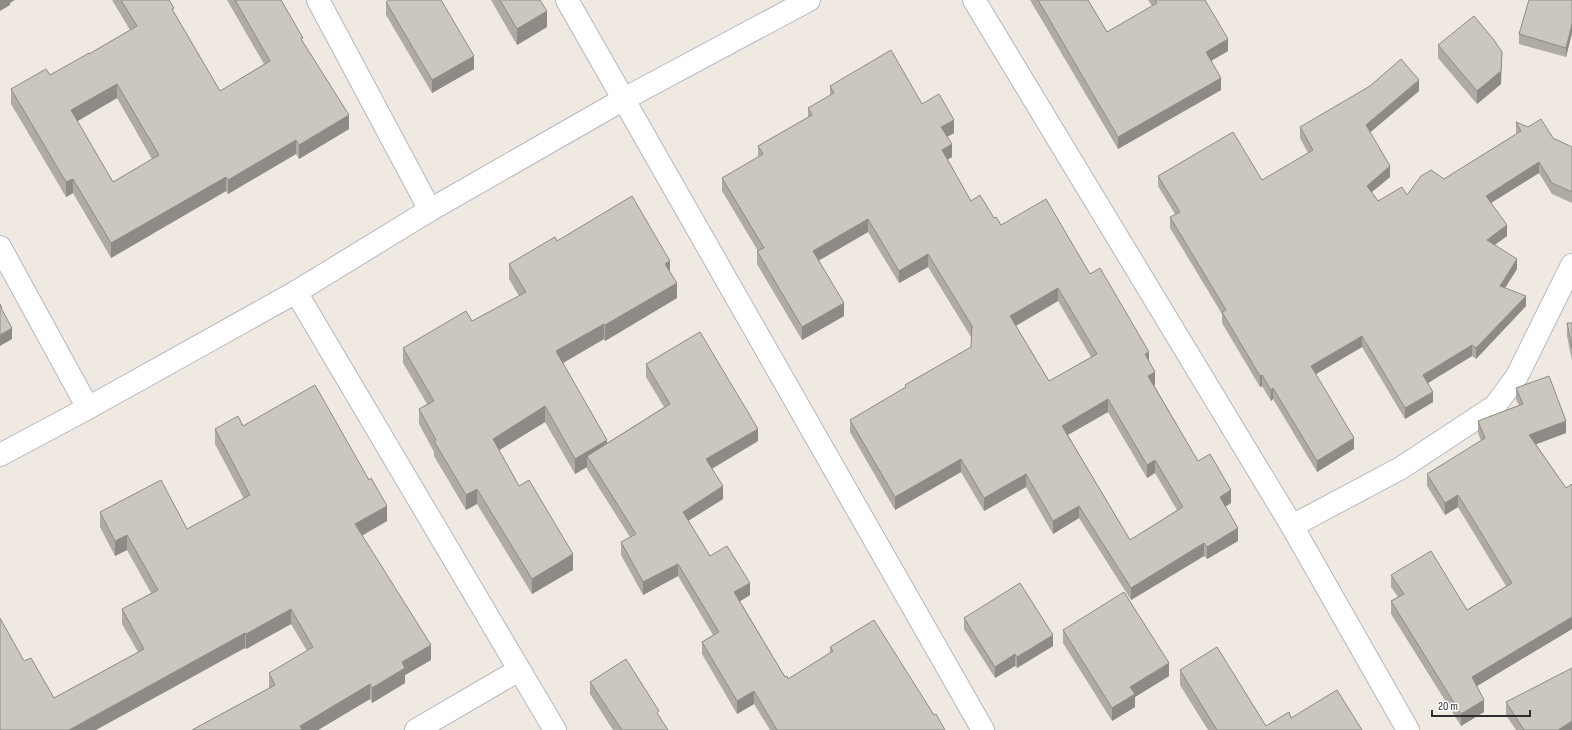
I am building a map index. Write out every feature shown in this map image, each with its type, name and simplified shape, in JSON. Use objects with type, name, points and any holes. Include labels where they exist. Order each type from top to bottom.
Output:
[{"type":"street","points":[[318,0],[430,210]]},
{"type":"street","points":[[567,0],[983,730]]},
{"type":"street","points":[[0,455],[88,408],[296,292],[430,210],[624,99],[809,0]]},
{"type":"street","points":[[974,0],[1292,526],[1408,730]]},
{"type":"street","points":[[0,247],[88,408]]},
{"type":"street","points":[[1292,526],[1401,468],[1495,406],[1517,376],[1572,265]]},
{"type":"street","points":[[296,292],[555,730]]},
{"type":"street","points":[[416,730],[519,670]]},
{"type":"building","points":[[121,0],[169,0],[174,8],[172,9],[220,91],[270,61],[235,0],[281,0],[303,38],[301,39],[349,115],[299,145],[296,140],[228,180],[226,177],[111,243],[73,179],[66,182],[11,89],[46,69],[50,75],[137,26]],"holes":[[[117,84],[159,155],[113,182],[71,110]]]},
{"type":"building","points":[[389,0],[441,0],[474,56],[432,80],[386,2]]},
{"type":"building","points":[[500,0],[540,0],[547,11],[517,29]]},
{"type":"building","points":[[1038,0],[1088,0],[1107,32],[1157,3],[1155,0],[1205,0],[1228,39],[1206,52],[1221,78],[1118,137]]},
{"type":"building","points":[[1529,0],[1572,0],[1572,24],[1566,48],[1519,34]]},
{"type":"building","points":[[1474,16],[1502,52],[1501,71],[1477,91],[1438,45]]},
{"type":"building","points":[[891,50],[922,104],[939,94],[954,120],[941,127],[952,144],[942,150],[971,201],[980,195],[994,218],[996,217],[1001,225],[1046,199],[1090,274],[1100,268],[1149,352],[1145,354],[1155,372],[1148,376],[1198,461],[1210,454],[1231,490],[1220,497],[1238,528],[1207,547],[1204,543],[1131,588],[1079,506],[1053,521],[1026,474],[984,498],[961,459],[895,497],[850,420],[906,387],[905,385],[971,347],[972,326],[928,254],[899,271],[868,219],[813,251],[844,303],[802,327],[757,251],[764,248],[722,178],[763,154],[758,146],[812,115],[808,108],[834,93],[830,86]],"holes":[[[1058,288],[1097,354],[1049,381],[1010,316]],[[1108,399],[1147,465],[1155,460],[1183,507],[1130,540],[1062,426]]]},
{"type":"building","points":[[1401,59],[1419,80],[1366,125],[1390,166],[1367,186],[1378,201],[1402,187],[1407,195],[1421,176],[1431,170],[1444,179],[1521,131],[1516,122],[1528,127],[1541,119],[1553,138],[1572,147],[1572,192],[1552,183],[1539,162],[1486,196],[1507,225],[1487,240],[1517,259],[1500,286],[1526,296],[1476,348],[1472,345],[1423,375],[1433,392],[1405,408],[1362,336],[1311,366],[1354,438],[1317,461],[1273,388],[1271,390],[1262,375],[1260,376],[1222,312],[1226,310],[1170,217],[1180,212],[1158,176],[1233,132],[1262,180],[1313,150],[1300,127],[1370,86]]},
{"type":"building","points":[[632,196],[670,261],[665,264],[677,283],[605,325],[604,324],[556,351],[607,440],[575,459],[545,406],[493,439],[519,486],[529,480],[573,554],[532,579],[477,489],[466,495],[434,441],[436,440],[419,409],[434,401],[403,348],[466,311],[472,321],[526,292],[509,264],[555,237],[557,241]]},
{"type":"building","points":[[0,304],[12,328],[0,335]]},
{"type":"building","points":[[1567,323],[1572,323],[1572,348]]},
{"type":"building","points":[[700,332],[758,429],[706,459],[723,486],[683,512],[710,556],[727,546],[750,583],[734,592],[785,677],[787,676],[788,679],[833,651],[830,647],[874,620],[945,730],[777,730],[754,691],[737,701],[702,642],[719,632],[678,564],[643,582],[621,542],[636,534],[587,456],[670,404],[646,364]]},
{"type":"building","points":[[1549,376],[1566,421],[1529,435],[1566,488],[1572,484],[1572,617],[1472,677],[1484,700],[1461,714],[1391,601],[1404,594],[1391,575],[1431,551],[1467,610],[1512,583],[1458,495],[1445,503],[1427,474],[1485,438],[1478,421],[1523,404],[1516,388]]},
{"type":"building","points":[[315,385],[369,480],[371,478],[387,506],[355,524],[431,645],[402,662],[405,668],[372,688],[370,684],[300,726],[302,730],[192,730],[275,685],[269,673],[313,647],[291,609],[69,730],[0,730],[0,618],[24,661],[31,658],[54,698],[144,649],[122,609],[158,590],[127,535],[115,541],[100,512],[161,480],[187,529],[250,495],[215,429],[238,416],[243,426]]},
{"type":"building","points":[[1020,583],[1053,635],[1017,657],[1015,654],[995,667],[964,618]]},
{"type":"building","points":[[1124,592],[1169,663],[1130,687],[1135,694],[1112,708],[1063,630]]},
{"type":"building","points":[[1217,647],[1266,726],[1289,712],[1291,718],[1337,690],[1362,730],[1217,730],[1180,670]]},
{"type":"building","points":[[626,659],[659,711],[657,713],[668,730],[622,730],[590,682]]},
{"type":"building","points":[[1572,668],[1572,721],[1558,730],[1524,730],[1506,702]]}]
